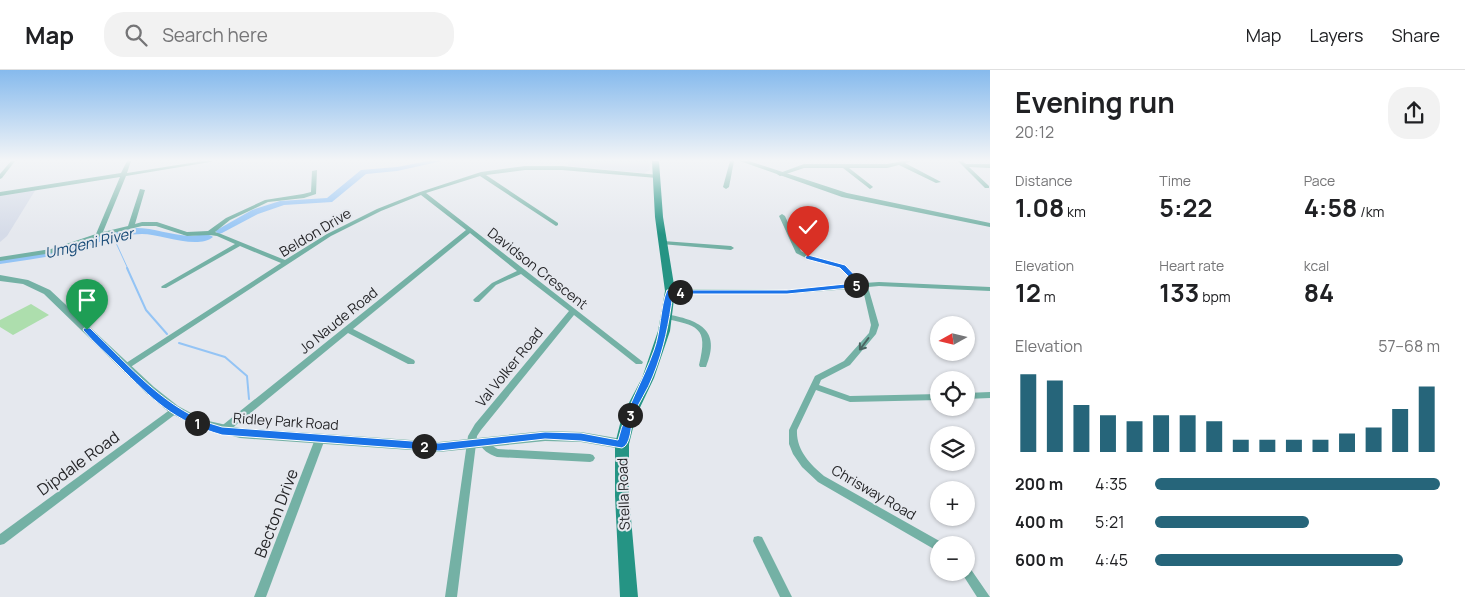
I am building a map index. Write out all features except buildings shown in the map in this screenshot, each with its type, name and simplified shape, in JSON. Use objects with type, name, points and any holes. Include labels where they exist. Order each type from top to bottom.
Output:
[{"type":"main road","name":"Stella Road","points":[[629,597],[622,496],[622,444],[629,416],[648,378],[658,350],[670,292],[659,217],[657,186]]},
{"type":"street","points":[[0,194],[52,186]]},
{"type":"street","points":[[99,235],[118,186]]},
{"type":"street","points":[[210,233],[228,219],[267,201],[314,193],[314,186]]},
{"type":"street","name":"Beldon Drive","points":[[126,367],[286,263],[350,224],[422,192],[443,186]]},
{"type":"street","points":[[498,186],[556,224]]},
{"type":"street","points":[[817,186],[845,195],[990,225]]},
{"type":"street","points":[[130,227],[142,190]]},
{"type":"street","name":"Davidson Crescent","points":[[422,192],[639,362]]},
{"type":"street","name":"Chrisway Road","points":[[782,217],[798,252],[808,257],[842,267],[867,292],[874,320],[874,329],[856,356],[847,363],[821,375],[814,386],[792,435],[794,446],[807,465],[830,485],[930,542]]},
{"type":"street","points":[[0,258],[52,251],[99,235],[150,224],[187,234],[210,233],[219,235],[286,263]]},
{"type":"street","name":"Jo Naude Road","points":[[222,431],[470,230]]},
{"type":"street","points":[[664,243],[731,248]]},
{"type":"street","points":[[164,288],[239,244]]},
{"type":"street","points":[[477,300],[494,284],[522,271]]},
{"type":"street","name":"Ridley Park Road","points":[[0,278],[25,282],[48,292],[147,389],[174,411],[200,425],[222,431],[439,447],[528,436],[581,437],[622,444]]},
{"type":"street","points":[[670,292],[787,292],[860,285],[894,284],[990,289]]},
{"type":"street","name":"Val Volker Road","points":[[451,597],[478,443],[473,436],[478,427],[573,310]]},
{"type":"street","points":[[666,316],[688,320],[702,331],[707,342],[704,365]]},
{"type":"street","points":[[347,329],[411,362]]},
{"type":"street","points":[[814,386],[850,399],[930,397]]},
{"type":"street","points":[[975,396],[990,395]]},
{"type":"street","name":"Dipdale Road","points":[[0,540],[174,411]]},
{"type":"street","name":"Becton Drive","points":[[260,597],[320,439]]},
{"type":"street","points":[[478,443],[497,453],[590,458]]},
{"type":"street","points":[[758,541],[786,597]]},
{"type":"street","points":[[972,581],[984,597]]},
{"type":"shaded area","points":[[36,189],[7,236],[0,242],[0,195]]},
{"type":"green space","points":[[31,304],[49,315],[13,335],[0,327],[0,320]]},
{"type":"waterway","name":"Umgeni River","points":[[219,231],[255,212],[283,203],[329,200],[347,186]]},
{"type":"waterway","name":"Umgeni River","points":[[0,261],[69,249],[110,235],[127,232],[145,231],[190,239],[208,237]]},
{"type":"waterway","points":[[110,235],[117,245],[128,269]]},
{"type":"waterway","points":[[127,268],[146,310],[167,334]]},
{"type":"waterway","points":[[179,343],[225,357],[247,376],[249,399]]},
{"type":"route","points":[[87,330],[161,402],[200,425],[222,431],[240,434],[439,447],[528,436],[581,437],[622,444],[629,416],[648,378],[658,350],[664,331],[670,292],[787,292],[860,285],[846,269],[837,264],[808,257]]}]
